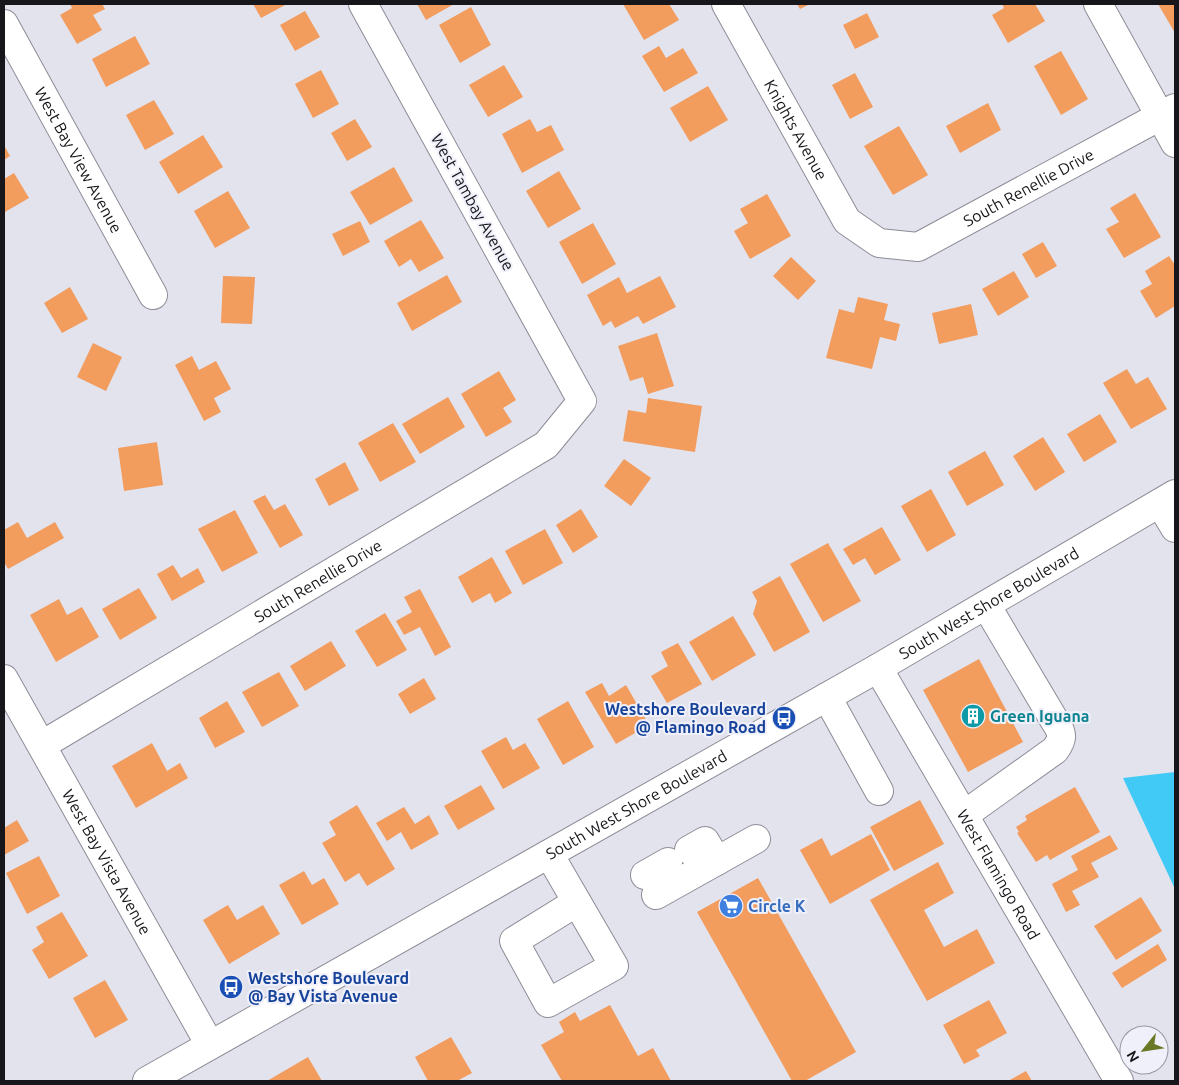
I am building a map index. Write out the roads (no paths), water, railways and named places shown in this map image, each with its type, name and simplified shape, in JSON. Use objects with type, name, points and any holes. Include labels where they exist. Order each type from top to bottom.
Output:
[{"type":"street","name":"West Tambay Avenue","points":[[363,4],[582,401]]},
{"type":"street","name":"Knights Avenue","points":[[726,4],[847,221],[879,242]]},
{"type":"street","points":[[1098,4],[1168,112],[1175,143]]},
{"type":"street","name":"West Bay View Avenue","points":[[4,24],[153,296]]},
{"type":"street","name":"South Renellie Drive","points":[[879,242],[918,246],[1168,112]]},
{"type":"street","name":"South Renellie Drive","points":[[42,744],[546,445],[582,401]]},
{"type":"street","points":[[1168,498],[1175,528]]},
{"type":"street","name":"South West Shore Boulevard","points":[[147,1081],[878,668],[1168,498]]},
{"type":"street","points":[[964,815],[1055,750],[1062,740],[1062,733],[986,605]]},
{"type":"street","name":"West Flamingo Road","points":[[878,668],[1119,1081]]},
{"type":"street","name":"West Bay Vista Avenue","points":[[4,679],[210,1045]]},
{"type":"street","points":[[827,697],[879,791]]},
{"type":"street","points":[[717,861],[706,841],[665,871],[717,861],[756,839]]},
{"type":"street","points":[[549,854],[577,902]]},
{"type":"water","points":[[1175,772],[1175,889],[1123,778]]},
{"type":"place","name":"Green Iguana","points":[[973,716]]},
{"type":"place","name":"Westshore Boulevard @ Flamingo Road","points":[[784,718]]},
{"type":"place","name":"Circle K","points":[[731,906]]},
{"type":"place","name":"Westshore Boulevard @ Bay Vista Avenue","points":[[231,987]]}]
